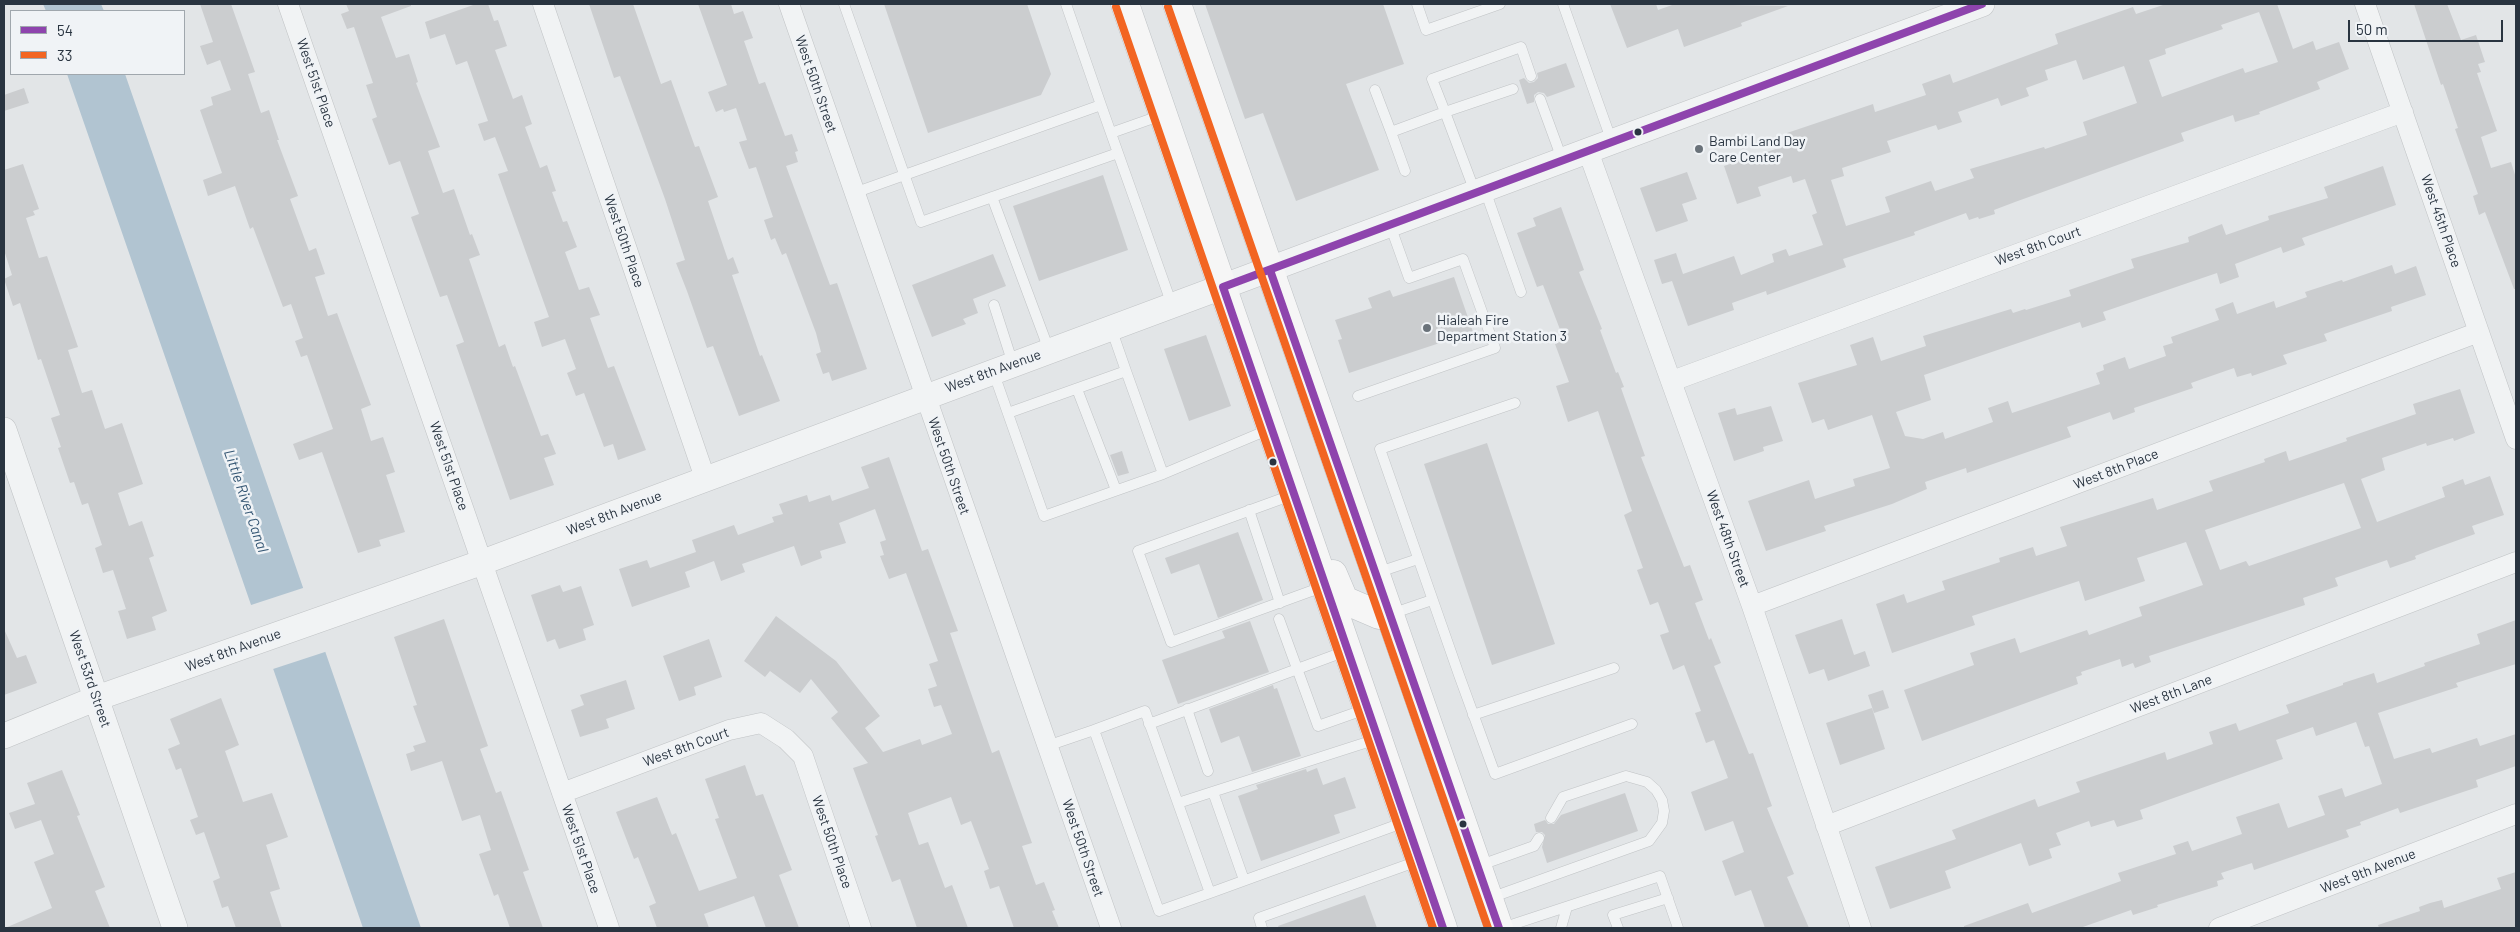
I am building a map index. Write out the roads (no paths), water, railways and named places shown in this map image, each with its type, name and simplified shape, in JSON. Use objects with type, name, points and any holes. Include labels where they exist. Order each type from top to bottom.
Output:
[{"type":"main road","points":[[1125,4],[1443,928]]},
{"type":"main road","points":[[1177,4],[1501,928]]},
{"type":"main road","points":[[1292,490],[1313,519],[1338,589],[1344,600],[1379,615],[1390,614]]},
{"type":"street","name":"West 51st Place","points":[[288,4],[483,562],[608,928]]},
{"type":"street","name":"West 50th Place","points":[[543,4],[705,478]]},
{"type":"street","name":"West 50th Street","points":[[789,4],[924,396],[1111,928]]},
{"type":"street","name":"West 8th Avenue","points":[[4,736],[97,698],[483,562],[924,396],[1270,270],[1982,4]]},
{"type":"street","name":"West 45th Place","points":[[2365,4],[2516,439]]},
{"type":"street","name":"West 8th Court","points":[[1672,381],[2403,112]]},
{"type":"street","name":"West 48th Street","points":[[1588,151],[1752,606],[1861,928]]},
{"type":"street","name":"West 8th Place","points":[[1752,606],[2479,332]]},
{"type":"street","name":"West 53rd Street","points":[[4,430],[175,928]]},
{"type":"street","name":"West 8th Lane","points":[[1826,826],[2516,562]]},
{"type":"street","name":"West 8th Court","points":[[562,793],[729,730],[761,723],[786,739],[803,756]]},
{"type":"street","name":"West 50th Place","points":[[803,756],[861,928]]},
{"type":"street","name":"West 9th Avenue","points":[[2219,928],[2516,814]]},
{"type":"lane","points":[[844,4],[921,222],[1118,153]]},
{"type":"lane","points":[[1066,4],[1172,306]]},
{"type":"lane","points":[[1417,4],[1426,30],[1500,4]]},
{"type":"lane","points":[[1563,4],[1612,142]]},
{"type":"lane","points":[[1521,292],[1432,79],[1521,47],[1531,76]]},
{"type":"lane","points":[[1390,132],[1513,89]]},
{"type":"lane","points":[[1375,90],[1405,171]]},
{"type":"lane","points":[[1540,99],[1563,160]]},
{"type":"lane","points":[[854,193],[1101,105]]},
{"type":"lane","points":[[1111,133],[1163,114]]},
{"type":"lane","points":[[992,197],[1049,350]]},
{"type":"lane","points":[[1358,396],[1495,348],[1463,259],[1409,278],[1390,225]]},
{"type":"lane","points":[[994,305],[1008,413],[1044,516],[1163,474],[1271,429]]},
{"type":"lane","points":[[1111,328],[1163,474]]},
{"type":"lane","points":[[1008,413],[1126,371]]},
{"type":"lane","points":[[1077,389],[1116,490]]},
{"type":"lane","points":[[1515,402],[1380,449],[1473,715],[1495,774],[1632,724]]},
{"type":"lane","points":[[1292,490],[1248,510],[1138,551],[1171,642],[1326,586]]},
{"type":"lane","points":[[1248,510],[1280,603]]},
{"type":"lane","points":[[1376,573],[1418,558]]},
{"type":"lane","points":[[1390,614],[1432,600]]},
{"type":"lane","points":[[1280,619],[1318,726],[1367,708]]},
{"type":"lane","points":[[1149,724],[1347,651]]},
{"type":"lane","points":[[1473,715],[1614,668]]},
{"type":"lane","points":[[1187,709],[1208,771]]},
{"type":"lane","points":[[1047,746],[1145,711],[1210,893]]},
{"type":"lane","points":[[1094,730],[1159,911],[1406,822]]},
{"type":"lane","points":[[1178,804],[1378,738]]},
{"type":"lane","points":[[1489,898],[1649,841],[1657,833],[1662,823],[1664,811],[1662,800],[1656,790],[1642,780],[1626,776],[1563,797],[1551,818]]},
{"type":"lane","points":[[1213,792],[1244,880]]},
{"type":"lane","points":[[1478,866],[1534,846],[1539,838]]},
{"type":"lane","points":[[1262,928],[1259,918],[1419,861]]},
{"type":"lane","points":[[1501,928],[1660,876],[1678,928]]},
{"type":"lane","points":[[1618,928],[1613,915],[1668,898]]},
{"type":"lane","points":[[1561,928],[1567,907]]},
{"type":"water","points":[[43,4],[101,4],[104,10],[46,10]]},
{"type":"water","name":"Little River Canal","points":[[67,75],[125,75],[421,928],[363,928]]},
{"type":"place","name":"Bambi Land Day Care Center","points":[[1699,149]]},
{"type":"place","name":"Hialeah Fire Department Station 3","points":[[1427,328]]}]
